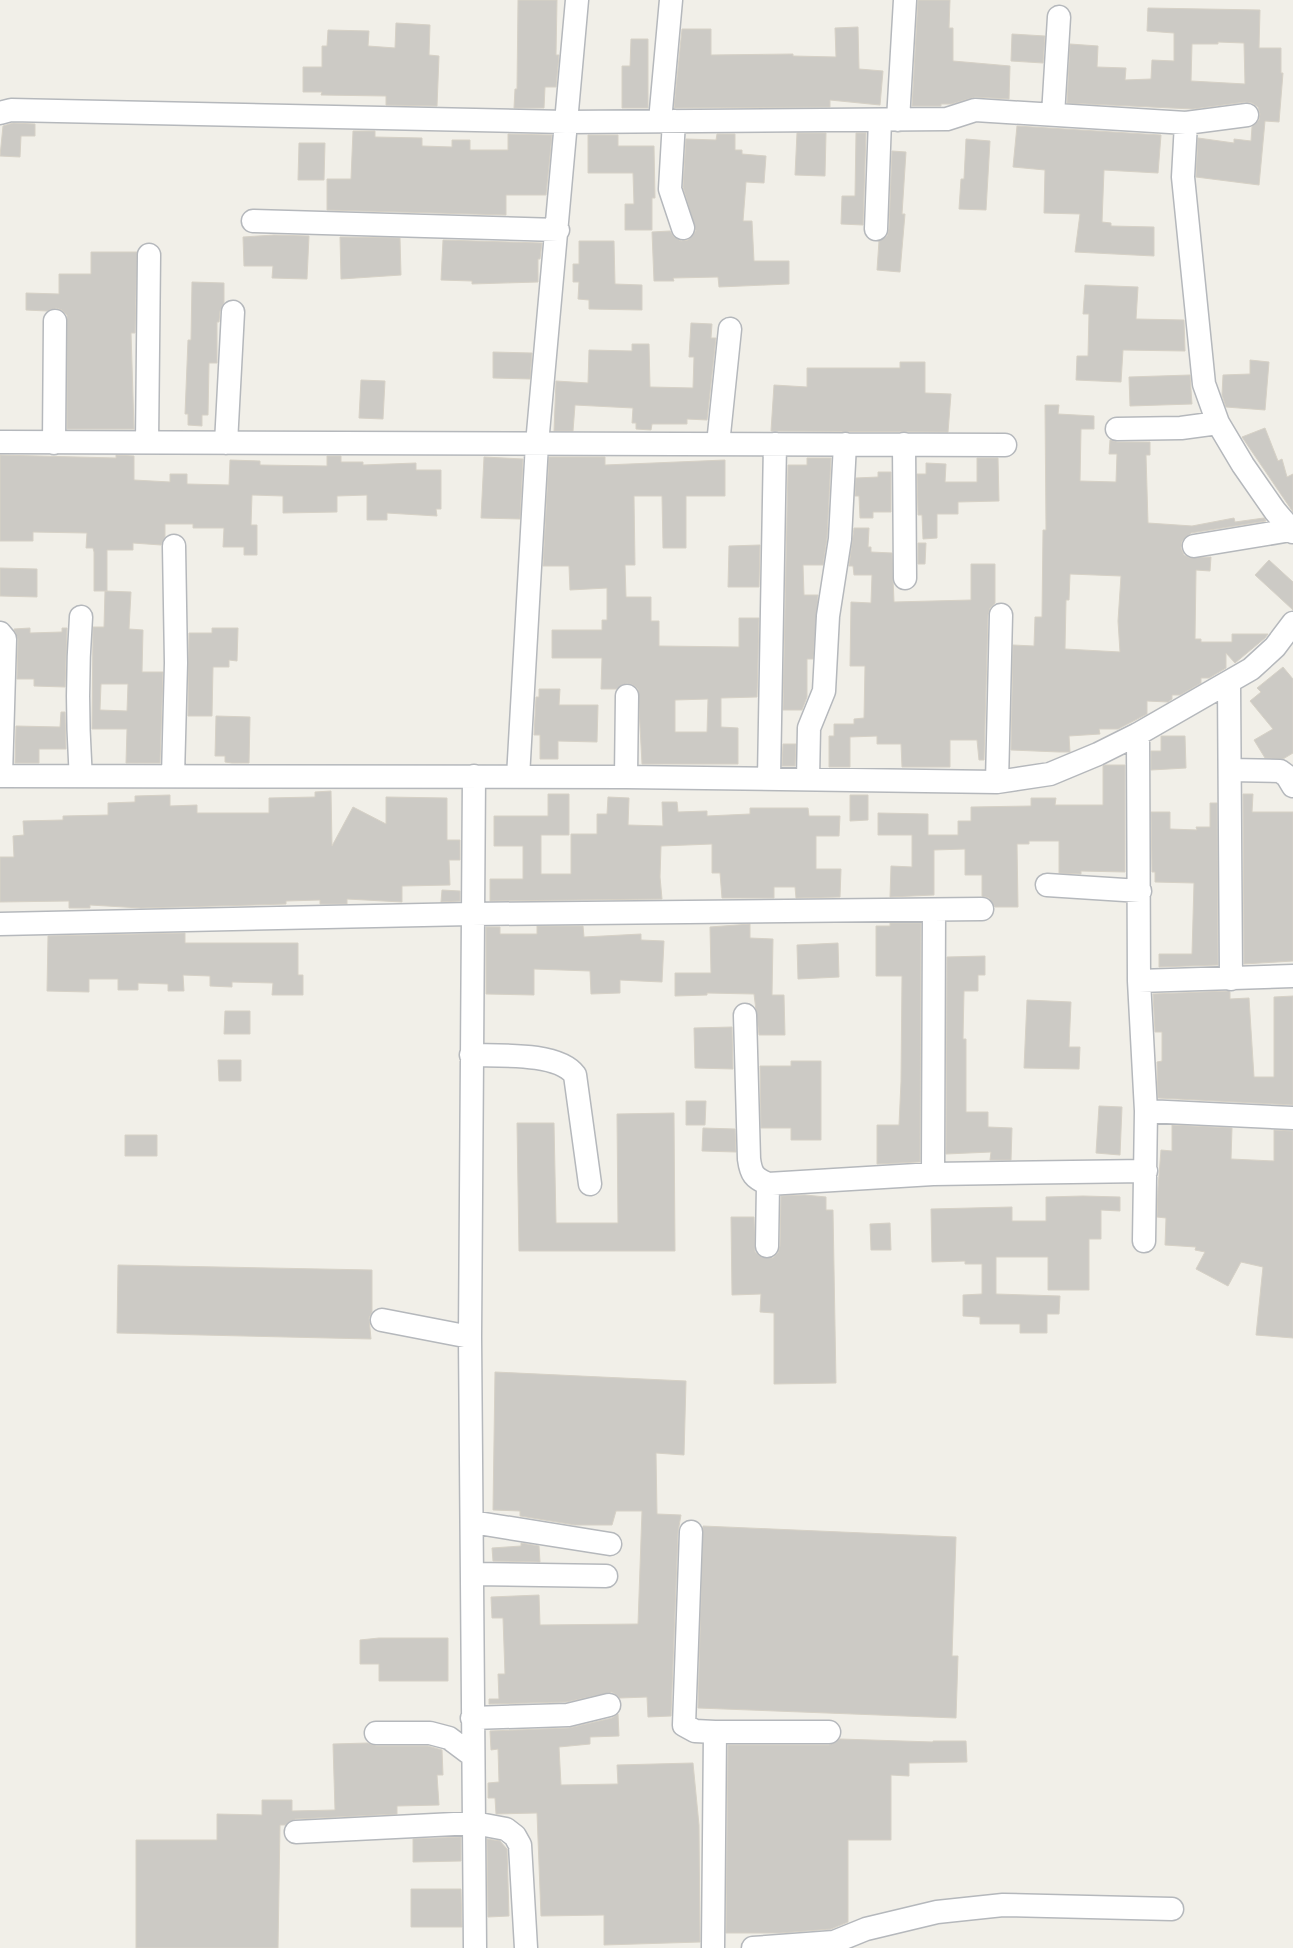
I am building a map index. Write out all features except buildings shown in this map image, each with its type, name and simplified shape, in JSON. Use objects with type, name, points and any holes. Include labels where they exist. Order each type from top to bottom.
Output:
[{"type":"street","points":[[518,777],[537,444],[558,230],[577,0]]},
{"type":"street","points":[[671,0],[667,121],[670,189],[683,228]]},
{"type":"street","points":[[876,229],[905,0]]},
{"type":"street","points":[[1053,115],[1059,17]]},
{"type":"street","points":[[0,113],[11,110],[566,122],[947,119],[975,110],[1186,123],[1248,115]]},
{"type":"street","points":[[1186,123],[1183,177],[1192,284],[1204,384],[1218,423],[1275,511],[1292,531]]},
{"type":"street","points":[[253,221],[558,230]]},
{"type":"street","points":[[147,442],[149,255]]},
{"type":"street","points":[[226,443],[233,312]]},
{"type":"street","points":[[54,443],[55,320]]},
{"type":"street","points":[[718,444],[730,329]]},
{"type":"street","points":[[1117,429],[1181,428],[1218,423]]},
{"type":"street","points":[[0,442],[1005,445]]},
{"type":"street","points":[[769,778],[775,444]]},
{"type":"street","points":[[808,779],[809,728],[824,691],[828,616],[840,539],[845,444]]},
{"type":"street","points":[[904,444],[905,578]]},
{"type":"street","points":[[1194,546],[1292,531]]},
{"type":"street","points":[[173,776],[176,663],[174,546]]},
{"type":"street","points":[[997,782],[1001,614]]},
{"type":"street","points":[[81,616],[77,681],[77,725],[81,776]]},
{"type":"street","points":[[0,634],[5,639],[1,776],[474,776],[997,782],[1050,774],[1098,754],[1138,734],[1251,669],[1275,646],[1293,623]]},
{"type":"street","points":[[1229,682],[1231,979]]},
{"type":"street","points":[[626,777],[627,696]]},
{"type":"street","points":[[1138,734],[1139,980],[1146,1112],[1144,1241]]},
{"type":"street","points":[[1230,770],[1280,771],[1287,776],[1293,786]]},
{"type":"street","points":[[474,776],[471,914],[470,1338],[480,1418],[472,1522],[475,1948]]},
{"type":"street","points":[[1047,885],[1140,891]]},
{"type":"street","points":[[0,924],[471,914],[982,909]]},
{"type":"street","points":[[933,1174],[934,910]]},
{"type":"street","points":[[1139,980],[1293,976]]},
{"type":"street","points":[[745,1015],[749,1158],[752,1174],[756,1179],[768,1184],[933,1174],[1146,1171]]},
{"type":"street","points":[[471,1055],[553,1061],[570,1069],[575,1076],[590,1184]]},
{"type":"street","points":[[1146,1112],[1293,1118]]},
{"type":"street","points":[[767,1246],[768,1184]]},
{"type":"street","points":[[382,1320],[470,1338]]},
{"type":"street","points":[[472,1522],[610,1544]]},
{"type":"street","points":[[691,1532],[683,1719],[688,1729],[715,1732],[829,1732]]},
{"type":"street","points":[[472,1574],[606,1576]]},
{"type":"street","points":[[472,1718],[568,1715],[609,1705]]},
{"type":"street","points":[[713,1948],[715,1732]]},
{"type":"street","points":[[376,1733],[430,1734],[449,1738],[473,1756]]},
{"type":"street","points":[[296,1832],[474,1823],[506,1829],[516,1836],[520,1845],[526,1948]]},
{"type":"street","points":[[753,1948],[834,1942],[866,1929],[937,1912],[1003,1905],[1172,1909]]}]
